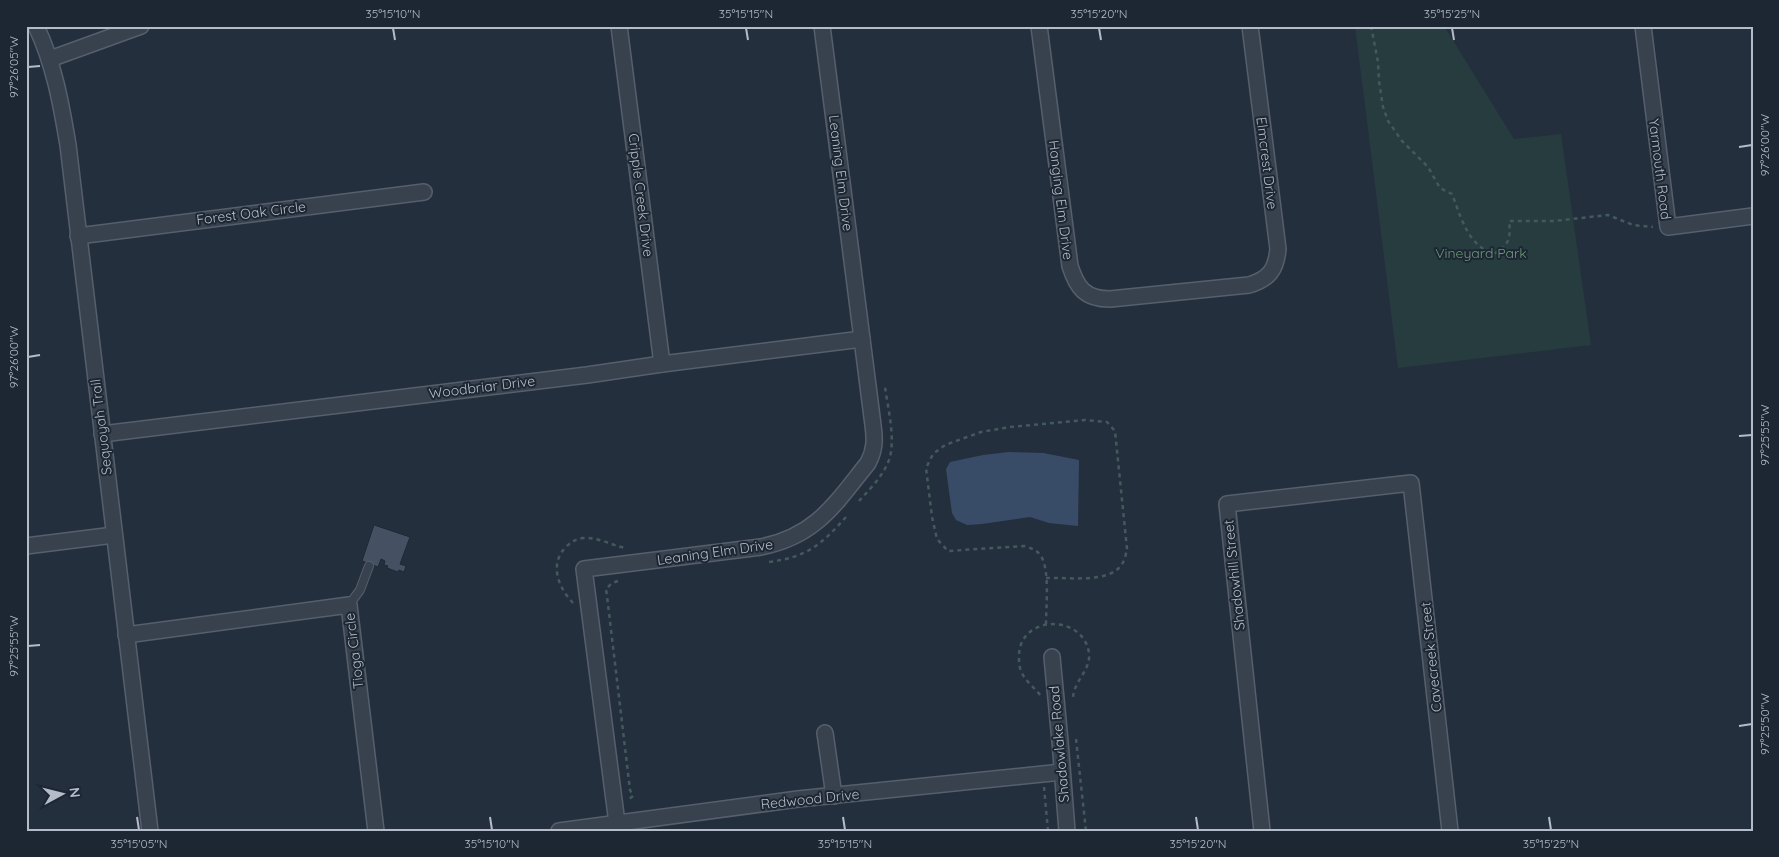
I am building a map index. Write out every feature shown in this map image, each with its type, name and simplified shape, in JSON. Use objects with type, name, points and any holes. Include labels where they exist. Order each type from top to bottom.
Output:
[{"type":"street","name":"Sequoyah Trail","points":[[36,26],[58,84],[63,111],[150,831]]},
{"type":"street","points":[[50,59],[141,26]]},
{"type":"street","name":"Cripple Creek Drive","points":[[619,26],[662,364]]},
{"type":"street","name":"Leaning Elm Drive","points":[[617,822],[584,569],[633,564],[778,543],[801,534],[826,514],[868,463],[873,454],[875,438],[822,26]]},
{"type":"street","name":"Hanging Elm Drive","points":[[1039,26],[1070,266],[1078,286],[1093,297],[1110,299],[1249,285]]},
{"type":"street","name":"Elmcrest Drive","points":[[1249,285],[1268,277],[1277,260],[1278,249],[1250,26]]},
{"type":"street","name":"Yarmouth Road","points":[[1643,26],[1668,227],[1753,216]]},
{"type":"street","name":"Forest Oak Circle","points":[[78,236],[424,192]]},
{"type":"street","name":"Woodbriar Drive","points":[[102,434],[587,375],[862,339]]},
{"type":"street","name":"Shadowhill Street","points":[[1262,831],[1227,504],[1411,482]]},
{"type":"street","name":"Cavecreek Street","points":[[1411,482],[1450,831]]},
{"type":"street","points":[[26,546],[114,535]]},
{"type":"street","name":"Tioga Circle","points":[[126,635],[349,606],[376,831]]},
{"type":"street","name":"Shadowlake Road","points":[[1052,657],[1067,831]]},
{"type":"street","points":[[825,733],[834,796]]},
{"type":"street","name":"Redwood Drive","points":[[559,831],[617,822],[834,796],[1062,772]]},
{"type":"lane","points":[[349,606],[360,590],[369,566]]},
{"type":"path","points":[[1372,26],[1383,107],[1388,121],[1402,140],[1428,167],[1440,188],[1452,194],[1471,239],[1484,251],[1493,254],[1502,250],[1508,243],[1510,221],[1554,222],[1608,216],[1633,225],[1668,227]]},
{"type":"path","points":[[856,504],[880,477],[889,460],[892,443],[884,382]]},
{"type":"path","points":[[1046,578],[1098,578],[1110,574],[1122,565],[1127,549],[1115,431],[1107,422],[1085,420],[988,431],[945,445],[934,454],[926,468],[937,539],[948,551],[1024,546],[1033,548],[1041,556],[1045,566],[1046,578],[1046,624]]},
{"type":"path","name":"Leaning Elm Drive","points":[[764,562],[794,557],[811,550],[827,538],[851,511]]},
{"type":"path","points":[[577,607],[564,593],[558,577],[556,565],[561,552],[573,541],[582,538],[595,538],[613,546],[627,548]]},
{"type":"path","points":[[623,580],[612,583],[606,589],[630,790],[633,796]]},
{"type":"green space","name":"Vineyard Park","points":[[1355,26],[1444,26],[1514,139],[1561,134],[1591,345],[1398,368]]},
{"type":"water","points":[[1009,452],[1043,453],[1079,460],[1078,526],[1049,523],[1030,517],[967,525],[956,520],[952,513],[946,469],[950,462]]},
{"type":"building","points":[[374,525],[410,537],[400,564],[406,566],[404,572],[387,568],[388,566],[384,565],[385,561],[381,559],[378,567],[362,561]]}]
